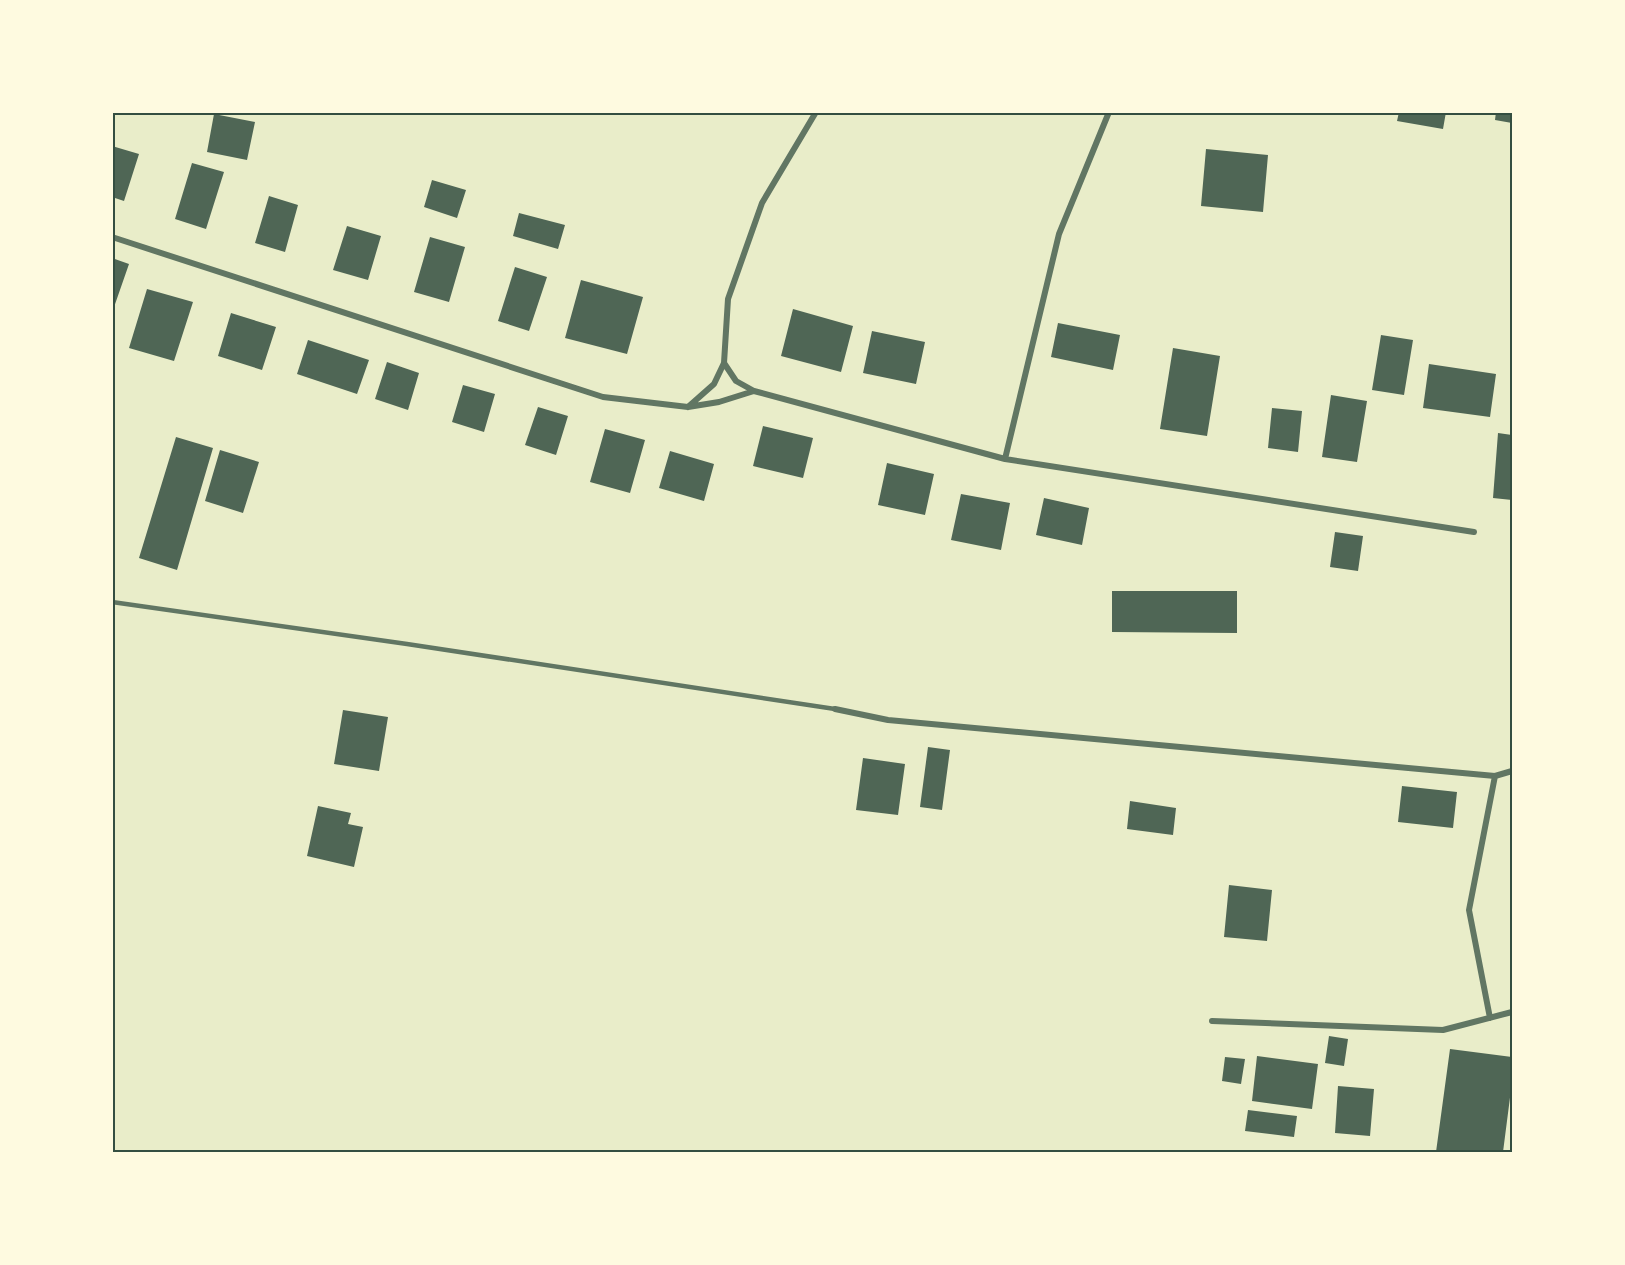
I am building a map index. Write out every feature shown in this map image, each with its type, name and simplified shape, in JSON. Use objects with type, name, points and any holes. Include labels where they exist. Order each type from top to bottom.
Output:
[{"type":"street","points":[[688,407],[714,384],[724,363],[728,298],[762,202],[816,112]]},
{"type":"street","points":[[1005,459],[1059,234],[1109,112]]},
{"type":"street","points":[[112,237],[603,397],[688,407],[719,402],[754,391]]},
{"type":"street","points":[[724,363],[736,381],[754,391],[1005,459],[1474,532]]},
{"type":"street","points":[[835,709],[888,720],[1495,776],[1512,771]]},
{"type":"street","points":[[1490,1018],[1469,910],[1495,776]]},
{"type":"street","points":[[1212,1021],[1443,1030],[1512,1012]]},
{"type":"lane","points":[[112,602],[835,709]]},
{"type":"building","points":[[1399,112],[1446,112],[1443,129],[1397,121]]},
{"type":"building","points":[[1496,112],[1512,112],[1512,123],[1495,120]]},
{"type":"building","points":[[214,114],[255,122],[247,160],[207,152]]},
{"type":"building","points":[[112,146],[139,154],[124,201],[112,197]]},
{"type":"building","points":[[1206,149],[1268,155],[1263,212],[1201,206]]},
{"type":"building","points":[[192,163],[224,172],[206,229],[175,219]]},
{"type":"building","points":[[432,180],[466,190],[457,218],[424,207]]},
{"type":"building","points":[[269,196],[298,205],[285,252],[255,243]]},
{"type":"building","points":[[519,213],[565,225],[558,249],[513,236]]},
{"type":"building","points":[[347,226],[381,236],[368,280],[333,270]]},
{"type":"building","points":[[430,237],[465,247],[449,302],[414,292]]},
{"type":"building","points":[[112,258],[129,264],[113,310],[112,310]]},
{"type":"building","points":[[515,267],[547,277],[529,331],[498,321]]},
{"type":"building","points":[[581,280],[643,297],[627,354],[565,338]]},
{"type":"building","points":[[147,289],[193,302],[174,361],[129,348]]},
{"type":"building","points":[[793,309],[853,326],[841,372],[781,356]]},
{"type":"building","points":[[231,313],[276,327],[262,370],[218,356]]},
{"type":"building","points":[[1058,323],[1120,335],[1113,370],[1051,357]]},
{"type":"building","points":[[872,331],[925,342],[916,384],[863,373]]},
{"type":"building","points":[[1381,335],[1413,340],[1404,395],[1372,390]]},
{"type":"building","points":[[308,340],[369,360],[357,394],[297,374]]},
{"type":"building","points":[[1173,348],[1220,356],[1207,436],[1160,429]]},
{"type":"building","points":[[387,362],[419,373],[408,410],[375,399]]},
{"type":"building","points":[[1429,364],[1496,374],[1490,417],[1423,408]]},
{"type":"building","points":[[463,385],[495,394],[484,432],[452,422]]},
{"type":"building","points":[[1331,395],[1367,401],[1357,462],[1322,457]]},
{"type":"building","points":[[538,407],[568,416],[556,455],[525,445]]},
{"type":"building","points":[[1272,408],[1302,411],[1298,452],[1268,448]]},
{"type":"building","points":[[763,426],[813,438],[803,478],[753,466]]},
{"type":"building","points":[[605,429],[645,440],[630,493],[590,482]]},
{"type":"building","points":[[1498,433],[1512,435],[1512,500],[1493,498]]},
{"type":"building","points":[[176,437],[213,448],[177,570],[139,558]]},
{"type":"building","points":[[220,450],[259,462],[243,513],[205,501]]},
{"type":"building","points":[[670,451],[714,464],[704,501],[659,488]]},
{"type":"building","points":[[887,463],[934,474],[925,515],[878,505]]},
{"type":"building","points":[[961,494],[1010,503],[1001,550],[951,540]]},
{"type":"building","points":[[1044,498],[1089,508],[1082,545],[1036,535]]},
{"type":"building","points":[[1335,532],[1363,536],[1358,571],[1330,567]]},
{"type":"building","points":[[1112,591],[1237,591],[1237,633],[1112,632]]},
{"type":"building","points":[[343,710],[388,717],[379,771],[334,764]]},
{"type":"building","points":[[928,747],[950,750],[942,810],[920,807]]},
{"type":"building","points":[[863,758],[905,764],[898,815],[856,810]]},
{"type":"building","points":[[1402,786],[1457,792],[1453,828],[1398,822]]},
{"type":"building","points":[[1130,801],[1176,808],[1173,835],[1127,829]]},
{"type":"building","points":[[318,806],[351,813],[348,824],[363,827],[354,867],[307,856]]},
{"type":"building","points":[[1229,885],[1272,890],[1267,941],[1224,937]]},
{"type":"building","points":[[1329,1036],[1348,1039],[1344,1066],[1325,1063]]},
{"type":"building","points":[[1450,1049],[1512,1057],[1512,1082],[1503,1152],[1436,1152]]},
{"type":"building","points":[[1257,1056],[1318,1064],[1312,1109],[1252,1101]]},
{"type":"building","points":[[1225,1057],[1245,1059],[1241,1084],[1222,1081]]},
{"type":"building","points":[[1338,1086],[1374,1089],[1370,1136],[1335,1133]]},
{"type":"building","points":[[1248,1110],[1297,1116],[1294,1137],[1245,1131]]}]
